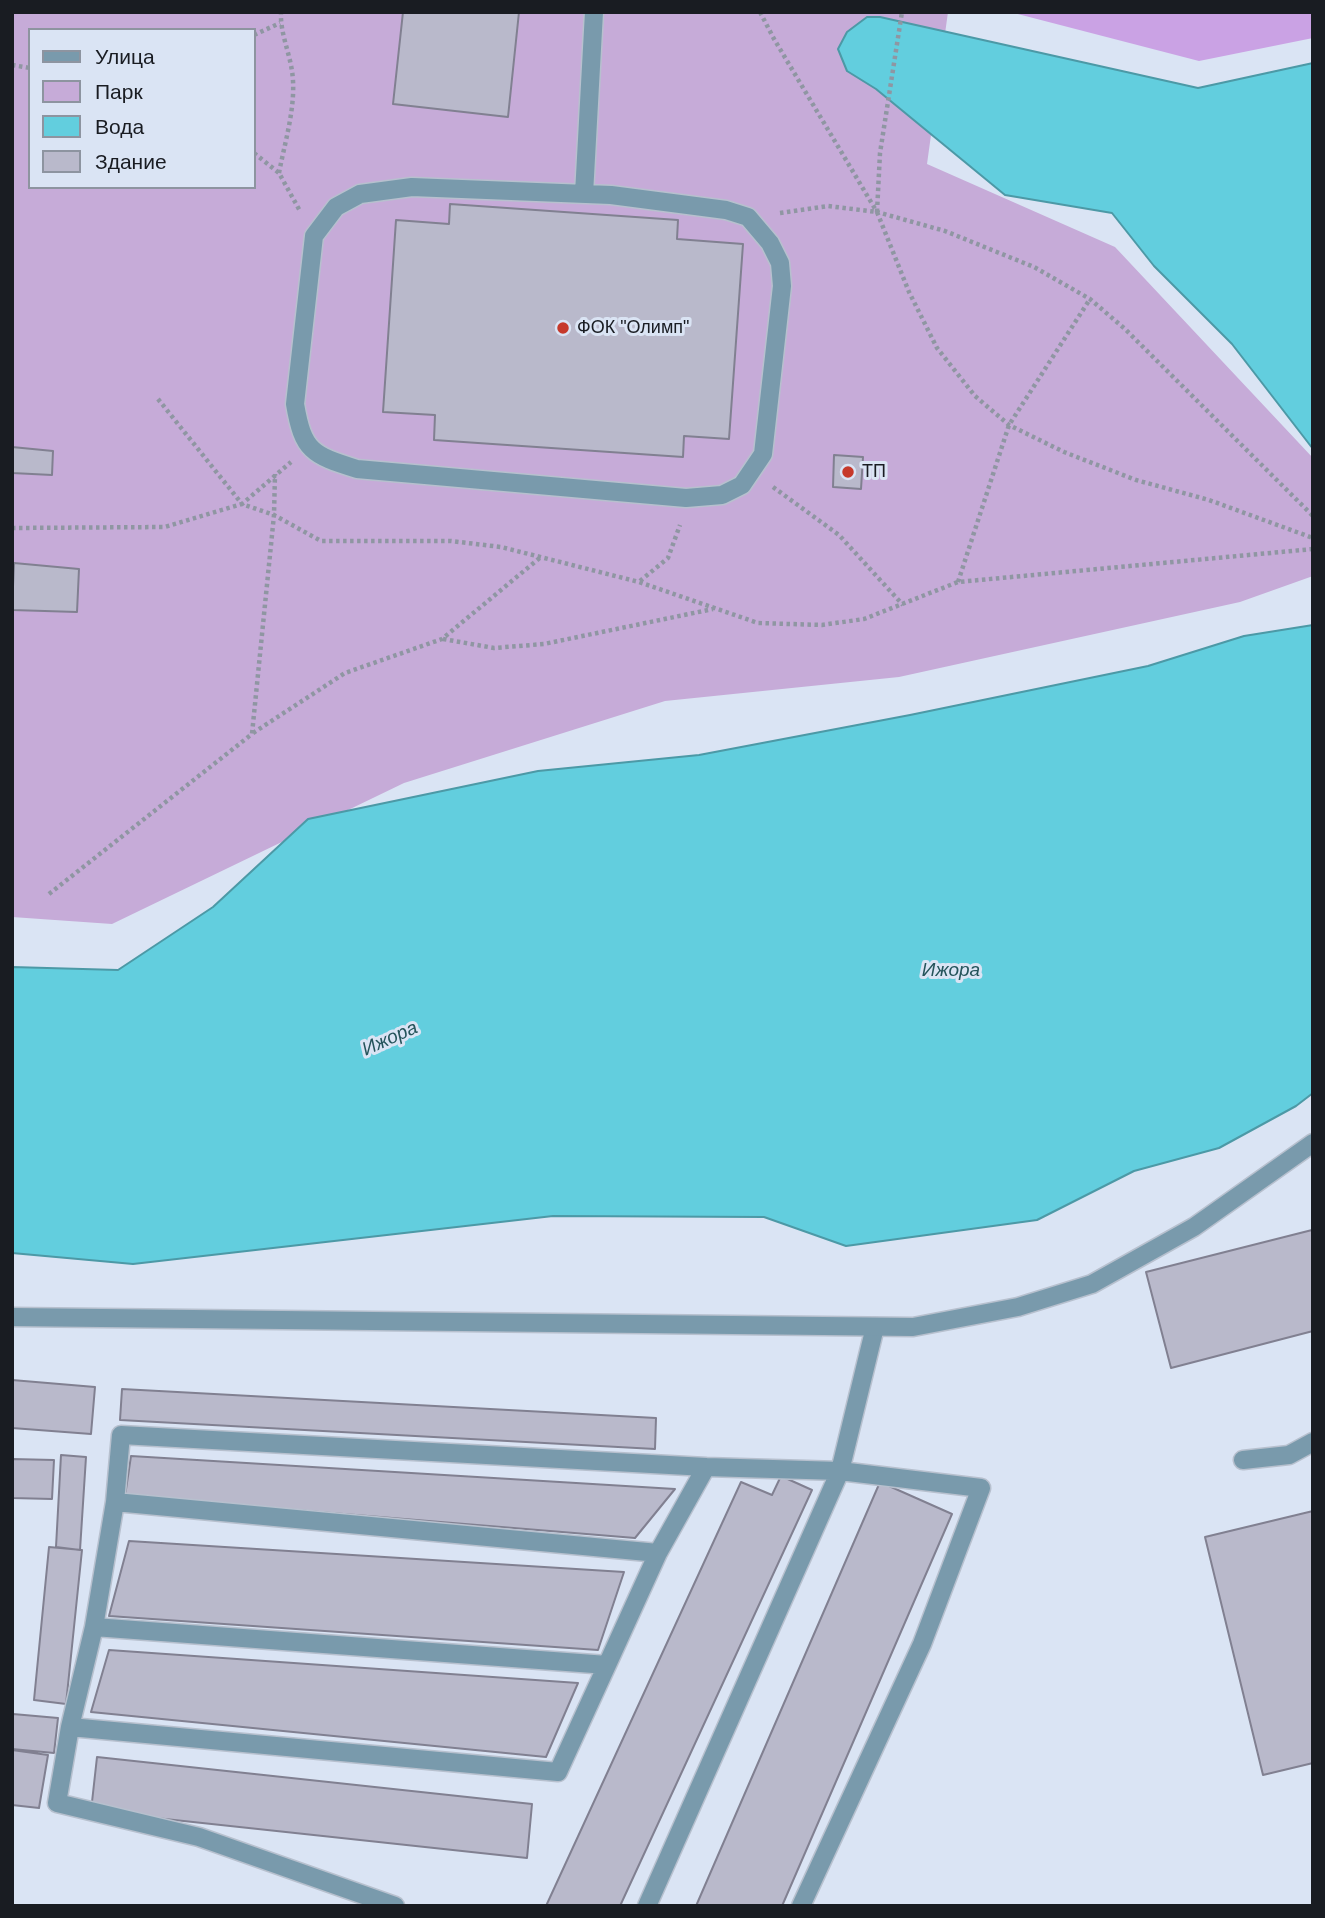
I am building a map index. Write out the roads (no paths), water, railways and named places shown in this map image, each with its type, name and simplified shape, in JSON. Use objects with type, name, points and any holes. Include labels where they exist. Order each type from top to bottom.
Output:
[{"type":"street","points":[[584,194],[594,12]]},
{"type":"street","points":[[411,187],[584,194],[726,210],[748,217],[770,243],[780,263],[782,286],[766,440],[763,454],[742,485],[722,495],[686,498],[357,468],[324,459],[309,447],[300,431],[295,404],[314,236],[336,207],[360,194],[411,187]]},
{"type":"street","points":[[12,1317],[913,1327],[1005,1310],[1092,1284],[1194,1227],[1313,1143]]},
{"type":"street","points":[[647,1906],[840,1471],[875,1326]]},
{"type":"street","points":[[395,1906],[199,1837],[57,1803],[70,1727],[94,1627],[115,1502],[121,1435],[706,1467],[840,1471],[981,1488],[922,1644],[801,1906]]},
{"type":"street","points":[[1243,1460],[1289,1455],[1313,1442]]},
{"type":"street","points":[[70,1727],[558,1772],[658,1553],[706,1467]]},
{"type":"street","points":[[115,1502],[658,1553]]},
{"type":"street","points":[[94,1627],[607,1665]]},
{"type":"water","points":[[867,17],[880,17],[1198,88],[1313,63],[1313,449],[1232,344],[1154,266],[1112,213],[1005,195],[876,89],[847,71],[838,49],[847,32]]},
{"type":"water","name":"Ижора","points":[[1313,625],[1313,1093],[1296,1106],[1219,1148],[1134,1171],[1037,1220],[846,1246],[764,1217],[553,1216],[133,1264],[12,1253],[12,967],[118,970],[213,907],[308,819],[538,771],[699,755],[910,715],[1148,666],[1244,636]]},
{"type":"place","name":"ФОК \"Олимп\"","points":[[563,328]]},
{"type":"place","name":"ТП","points":[[848,472]]}]
